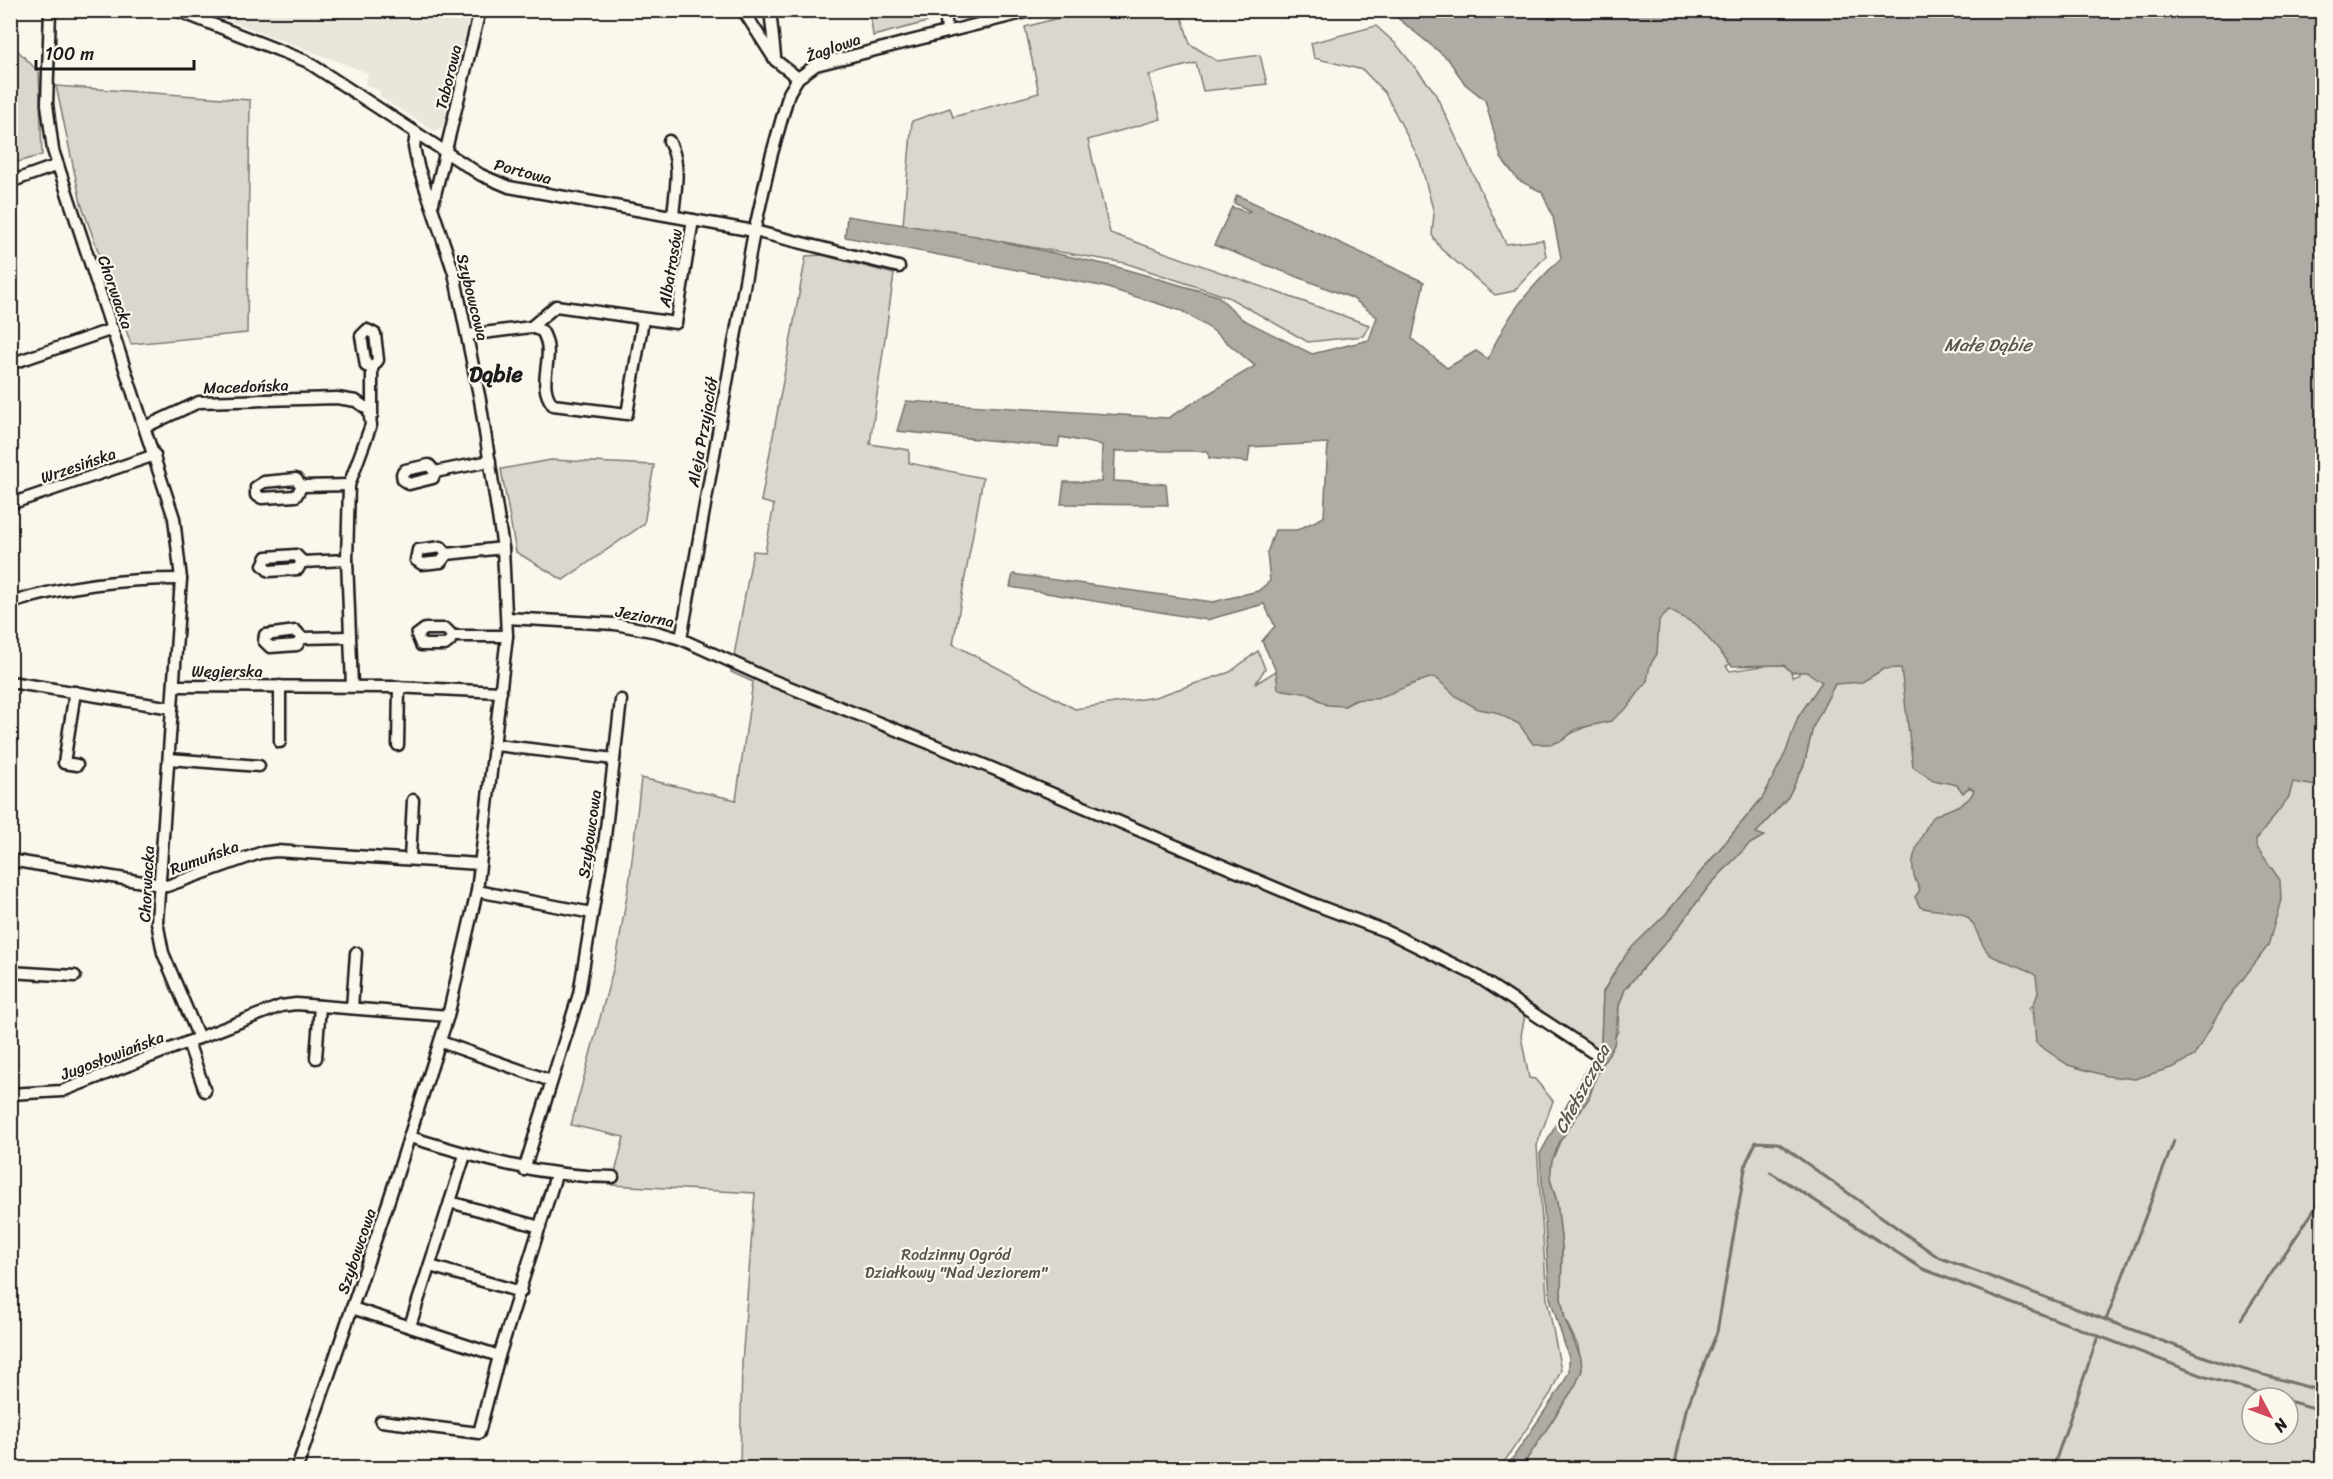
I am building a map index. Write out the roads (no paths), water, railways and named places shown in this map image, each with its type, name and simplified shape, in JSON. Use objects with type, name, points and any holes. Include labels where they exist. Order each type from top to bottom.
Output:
[{"type":"street","name":"Chorwacka","points":[[50,10],[47,104],[49,131],[58,165],[146,427],[178,536],[182,579],[157,922],[163,953],[199,1038]]},
{"type":"street","name":"Portowa","points":[[176,10],[306,61],[481,175],[509,187],[754,231],[899,267]]},
{"type":"street","name":"Taborowa","points":[[444,151],[480,10]]},
{"type":"street","points":[[743,10],[775,60],[798,78]]},
{"type":"street","points":[[770,10],[775,60]]},
{"type":"street","points":[[945,10],[947,32]]},
{"type":"street","name":"Żaglowa","points":[[754,231],[786,101],[798,78],[816,65],[1034,10]]},
{"type":"street","name":"Szybowcowa","points":[[297,1468],[410,1137],[448,1016],[477,891],[496,746],[507,636],[503,548],[490,461],[453,273],[418,166],[414,147],[416,133]]},
{"type":"street","points":[[669,141],[677,156],[678,166],[673,216]]},
{"type":"street","name":"Szybowcowa","points":[[434,213],[435,192],[444,151]]},
{"type":"street","points":[[10,182],[58,165]]},
{"type":"street","name":"Albatrosów","points":[[643,320],[627,414],[553,405],[544,391],[550,348],[542,331],[531,327],[556,306],[676,323],[693,220]]},
{"type":"street","name":"Aleja Przyjaciół","points":[[681,639],[754,231]]},
{"type":"street","points":[[467,335],[531,327]]},
{"type":"street","points":[[10,364],[113,329]]},
{"type":"street","points":[[352,686],[347,560],[349,485],[371,425],[372,368]]},
{"type":"street","name":"Macedońska","points":[[146,427],[199,402],[317,399],[356,401],[369,410],[372,416]]},
{"type":"street","name":"Wrzesińska","points":[[10,504],[154,455]]},
{"type":"street","points":[[435,472],[490,461]]},
{"type":"street","points":[[302,486],[349,485]]},
{"type":"street","points":[[447,554],[503,548]]},
{"type":"street","points":[[302,562],[347,560]]},
{"type":"street","points":[[10,603],[51,591],[106,581],[182,579]]},
{"type":"street","name":"Jeziorna","points":[[507,618],[615,624],[681,639],[769,679],[989,767],[1316,905],[1388,932],[1475,975],[1592,1052]]},
{"type":"street","points":[[452,636],[507,636]]},
{"type":"street","points":[[302,638],[350,637]]},
{"type":"street","points":[[10,682],[172,708]]},
{"type":"street","name":"Węgierska","points":[[175,686],[352,686],[501,692]]},
{"type":"street","name":"Węgierska","points":[[280,686],[280,742]]},
{"type":"street","points":[[398,745],[399,687]]},
{"type":"street","points":[[75,692],[64,763],[77,765]]},
{"type":"street","name":"Szybowcowa","points":[[524,1170],[579,994],[605,837],[621,700]]},
{"type":"street","points":[[496,746],[614,759]]},
{"type":"street","points":[[169,759],[259,766]]},
{"type":"street","points":[[410,859],[413,800]]},
{"type":"street","name":"Rumuńska","points":[[10,860],[159,886],[181,883],[240,860],[276,851],[480,864]]},
{"type":"street","points":[[477,891],[592,913]]},
{"type":"street","points":[[352,1008],[356,953]]},
{"type":"street","points":[[10,972],[75,976]]},
{"type":"street","name":"Jugosłowiańska","points":[[10,1094],[62,1091],[281,1006],[320,1006],[448,1016]]},
{"type":"street","points":[[315,1058],[320,1006]]},
{"type":"street","name":"Jugosłowiańska","points":[[188,1042],[206,1091]]},
{"type":"street","points":[[441,1042],[551,1081]]},
{"type":"street","points":[[410,1137],[465,1155],[524,1170],[556,1175],[613,1177]]},
{"type":"street","points":[[410,1326],[465,1155]]},
{"type":"street","points":[[381,1421],[479,1433],[500,1356],[556,1175]]},
{"type":"street","points":[[450,1202],[540,1227]]},
{"type":"street","points":[[430,1266],[521,1292]]},
{"type":"street","points":[[352,1308],[500,1356]]},
{"type":"water","name":"Małe Dąbie","points":[[1389,11],[2322,11],[2322,787],[2293,782],[2289,797],[2256,840],[2256,846],[2280,880],[2281,900],[2268,946],[2224,1004],[2194,1056],[2174,1067],[2135,1079],[2107,1076],[2068,1065],[2036,1043],[2033,1006],[2038,993],[2036,976],[2026,969],[1988,953],[1967,917],[1920,907],[1915,897],[1920,890],[1914,875],[1914,855],[1928,823],[1937,815],[1967,801],[1974,790],[1969,787],[1963,793],[1957,785],[1933,780],[1913,767],[1901,668],[1884,669],[1862,682],[1835,684],[1813,727],[1804,765],[1788,797],[1756,833],[1764,836],[1748,845],[1709,886],[1677,929],[1625,989],[1619,1006],[1614,1045],[1597,1074],[1589,1098],[1560,1141],[1552,1161],[1550,1179],[1557,1202],[1562,1247],[1561,1298],[1565,1320],[1581,1358],[1582,1370],[1575,1386],[1521,1468],[1506,1468],[1563,1384],[1569,1371],[1569,1358],[1550,1298],[1540,1154],[1601,1043],[1603,992],[1614,973],[1629,950],[1665,915],[1763,797],[1786,752],[1798,717],[1822,682],[1807,672],[1791,672],[1784,665],[1732,666],[1697,625],[1669,610],[1659,620],[1657,654],[1650,665],[1647,681],[1628,707],[1611,721],[1576,729],[1563,740],[1552,744],[1533,744],[1519,724],[1495,712],[1478,709],[1457,697],[1435,677],[1375,699],[1355,700],[1345,706],[1327,705],[1309,694],[1278,689],[1276,671],[1262,641],[1275,626],[1264,604],[1207,620],[1010,587],[1013,574],[1213,602],[1258,591],[1270,581],[1267,553],[1275,530],[1297,530],[1324,517],[1328,443],[1250,447],[1248,462],[1209,458],[1208,451],[1115,451],[1114,481],[1166,484],[1168,505],[1061,504],[1064,482],[1101,482],[1102,445],[1060,437],[1058,447],[897,431],[906,401],[1168,418],[1255,366],[1211,329],[1182,311],[1101,286],[845,237],[847,216],[976,236],[1117,267],[1218,296],[1242,319],[1312,354],[1369,340],[1377,317],[1352,298],[1214,245],[1232,207],[1248,213],[1250,211],[1234,203],[1237,195],[1424,282],[1412,339],[1447,368],[1476,351],[1488,359],[1510,316],[1561,258],[1553,217],[1542,192],[1518,180],[1501,158],[1485,100],[1465,84],[1448,59]]},
{"type":"waterway","points":[[2106,1320],[2174,1141]]},
{"type":"waterway","points":[[1674,1468],[1686,1410],[1717,1332],[1746,1163],[1756,1142],[1778,1143],[1938,1257],[2224,1364],[2322,1391]]},
{"type":"waterway","points":[[1770,1172],[1923,1269],[2206,1377],[2240,1387]]},
{"type":"waterway","points":[[2241,1319],[2322,1198]]},
{"type":"waterway","points":[[2053,1468],[2098,1336]]},
{"type":"waterway","points":[[2300,1404],[2322,1410]]},
{"type":"district","name":"Dąbie","points":[[496,374]]},
{"type":"water label","name":"Chełszcząca","points":[[1582,1089]]},
{"type":"park label","name":"Rodzinny Ogród Działkowy \"Nad Jeziorem\"","points":[[956,1263]]}]
